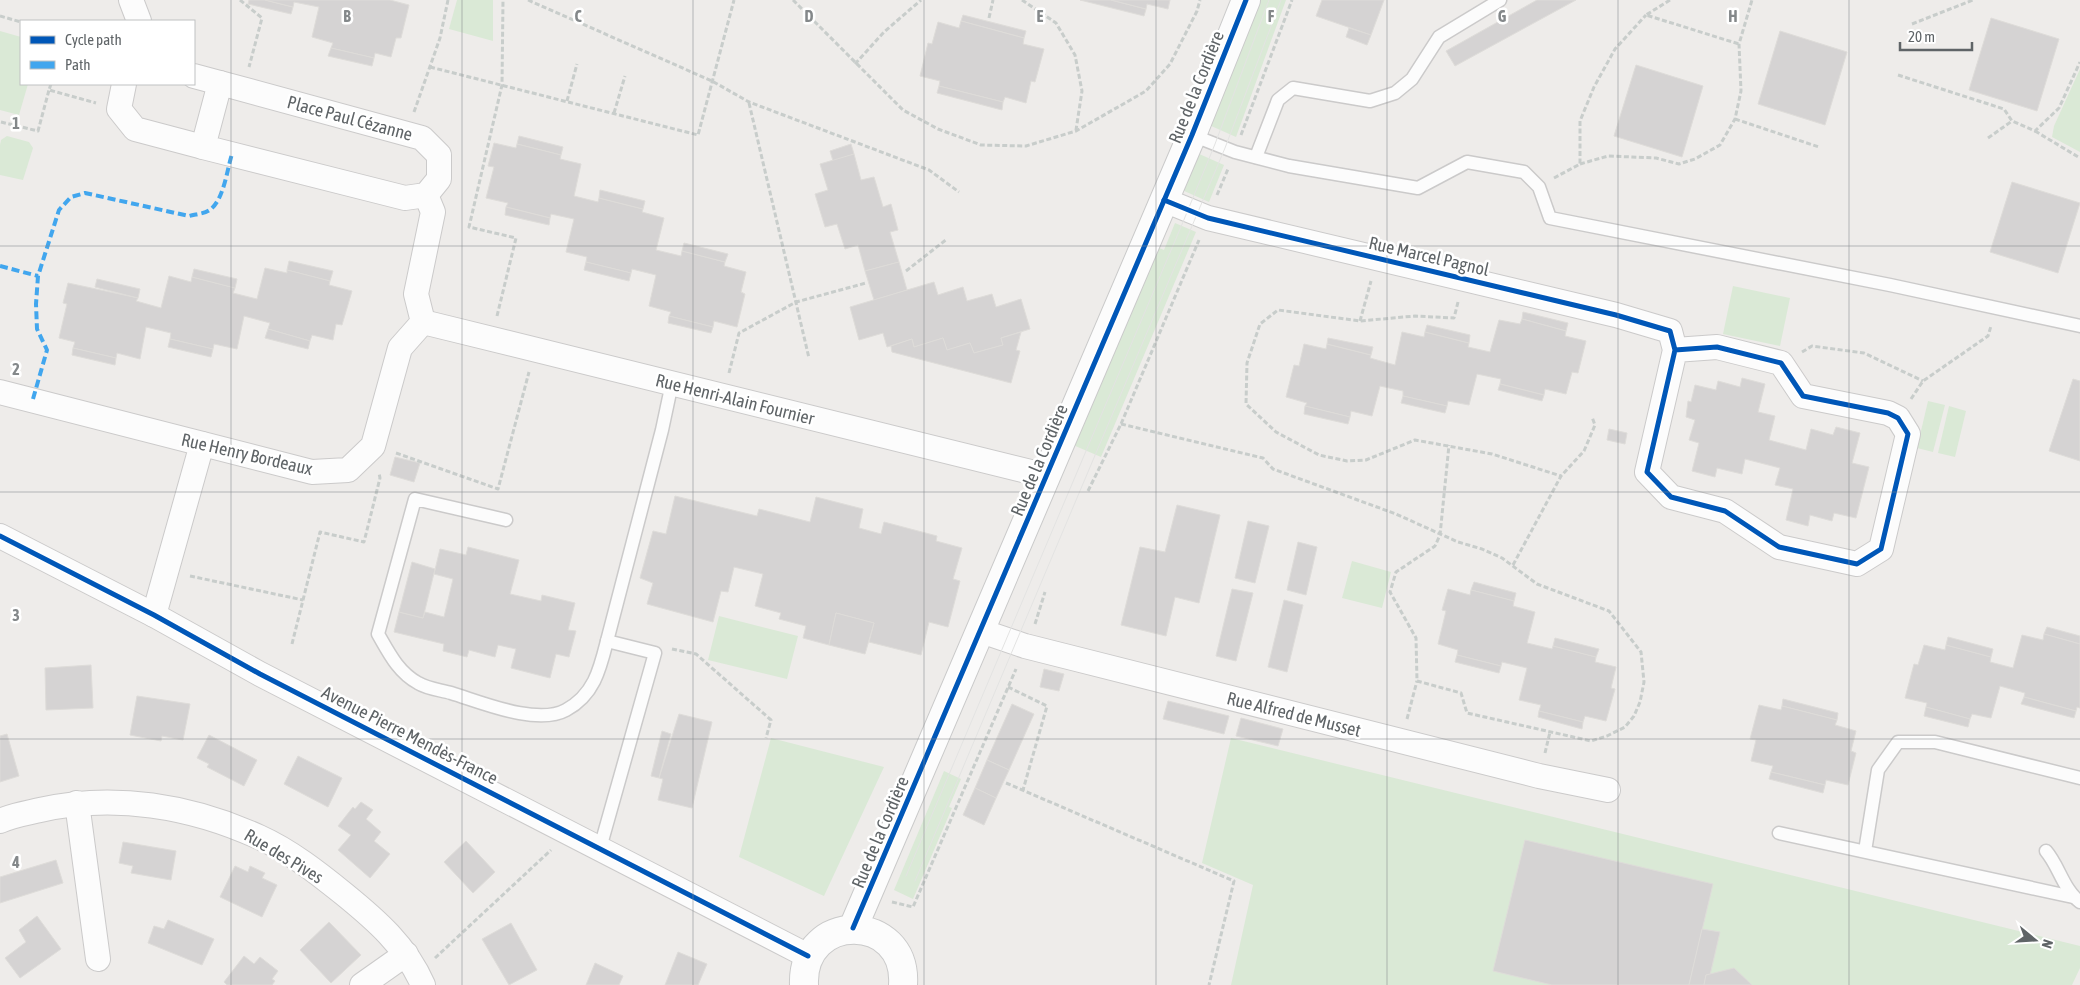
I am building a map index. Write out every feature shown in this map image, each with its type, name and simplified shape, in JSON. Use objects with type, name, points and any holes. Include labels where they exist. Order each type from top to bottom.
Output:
[{"type":"street","points":[[131,0],[139,20]]},
{"type":"street","name":"Rue de la Cordière","points":[[853,928],[1192,135],[1246,0]]},
{"type":"street","name":"Place Paul Cézanne","points":[[195,76],[422,138],[439,155],[440,179],[426,195]]},
{"type":"street","points":[[203,147],[220,83]]},
{"type":"street","points":[[124,85],[118,109],[135,129],[405,198],[426,195],[433,212],[416,294],[423,322]]},
{"type":"street","name":"Rue Marcel Pagnol","points":[[1164,200],[1208,218],[1650,323],[1670,331],[1676,350]]},
{"type":"street","name":"Rue Henri-Alain Fournier","points":[[423,322],[1047,476]]},
{"type":"street","name":"Rue Henry Bordeaux","points":[[0,392],[312,472],[348,470],[373,446],[400,348],[423,322]]},
{"type":"street","points":[[1717,347],[1781,363],[1802,396],[1888,413],[1898,418],[1908,434],[1881,549],[1857,564],[1779,547],[1725,510],[1671,497],[1647,472],[1676,350],[1717,347]]},
{"type":"street","points":[[154,615],[202,444]]},
{"type":"street","name":"Avenue Pierre Mendès-France","points":[[0,536],[154,615],[260,674],[808,956]]},
{"type":"street","name":"Rue Alfred de Musset","points":[[981,631],[1026,646],[1539,776],[1608,790]]},
{"type":"street","points":[[78,803],[98,959]]},
{"type":"street","name":"Rue des Pives","points":[[0,821],[78,803],[140,804],[206,816],[260,838],[315,871],[377,921],[406,954],[421,980]]},
{"type":"street","points":[[804,985],[808,956],[820,941],[830,934],[853,928],[870,931],[884,938],[900,957],[904,974],[903,985]]},
{"type":"street","points":[[362,985],[406,954]]},
{"type":"lane","points":[[1256,157],[1278,100],[1292,88],[1370,101],[1395,93],[1412,79],[1438,37],[1500,0]]},
{"type":"lane","points":[[1192,135],[1235,152],[1288,166],[1418,188],[1467,162],[1524,172],[1539,187],[1550,218],[1995,307],[2080,326]]},
{"type":"lane","points":[[506,520],[415,499],[378,634],[396,666],[419,684],[513,712],[543,715],[565,711],[586,695],[599,673],[662,430],[672,383]]},
{"type":"lane","points":[[600,848],[655,653],[608,641]]},
{"type":"lane","points":[[1865,851],[1878,770],[1898,742],[1935,742],[2080,778]]},
{"type":"lane","points":[[1779,833],[2077,899]]},
{"type":"lane","points":[[2046,851],[2053,859],[2077,899]]},
{"type":"path","points":[[240,0],[262,18],[243,89]]},
{"type":"path","points":[[407,134],[440,38],[448,0]]},
{"type":"path","points":[[491,339],[516,238],[469,226],[502,85],[503,0]]},
{"type":"path","points":[[528,0],[712,81],[749,102],[929,170],[959,192]]},
{"type":"path","points":[[430,67],[698,134],[734,0]]},
{"type":"path","points":[[793,0],[902,110],[938,129],[981,145],[1026,146],[1076,131],[1146,92],[1170,64],[1197,11],[1200,0]]},
{"type":"path","points":[[855,64],[884,32],[921,0]]},
{"type":"path","points":[[989,18],[993,0]]},
{"type":"path","points":[[1022,0],[1056,23],[1076,55],[1082,91],[1076,131]]},
{"type":"path","points":[[1580,164],[1580,122],[1594,87],[1615,49],[1646,15],[1670,0]]},
{"type":"path","points":[[1539,187],[1580,164],[1608,156],[1656,158],[1680,164],[1695,159],[1720,145],[1735,119],[1741,91],[1739,44],[1752,0]]},
{"type":"path","points":[[1912,24],[1973,0]]},
{"type":"path","points":[[1646,15],[1739,44]]},
{"type":"path","points":[[0,16],[20,22]]},
{"type":"path","points":[[2035,131],[2059,108],[2080,62]]},
{"type":"path","points":[[567,102],[577,64]]},
{"type":"path","points":[[1898,75],[2004,109],[2012,121],[2035,131],[2080,158]]},
{"type":"path","points":[[614,113],[625,76]]},
{"type":"path","points":[[0,123],[38,131],[51,85]]},
{"type":"path","points":[[49,90],[118,109]]},
{"type":"path","points":[[749,102],[809,358]]},
{"type":"path","points":[[1735,119],[1819,147]]},
{"type":"path","points":[[1988,138],[2012,121]]},
{"type":"path","points":[[906,271],[947,239]]},
{"type":"path","points":[[1360,321],[1377,258]]},
{"type":"path","points":[[1464,278],[1454,318],[1415,316],[1360,321],[1278,310],[1260,324],[1247,363],[1246,404],[1276,432],[1319,454],[1347,461],[1366,460],[1415,440],[1492,454],[1561,476]]},
{"type":"path","points":[[724,396],[739,334],[796,302],[866,283]]},
{"type":"path","points":[[1898,418],[1924,380],[1988,336],[1995,307]]},
{"type":"path","points":[[1781,363],[1812,346],[1864,354],[1924,380]]},
{"type":"path","points":[[1513,565],[1561,476],[1584,451],[1595,425],[1592,417]]},
{"type":"path","points":[[1121,424],[1263,458],[1273,469],[1396,514],[1440,535],[1482,549],[1513,565],[1537,584],[1609,611],[1641,652],[1644,682],[1640,702],[1634,716],[1625,727],[1591,741],[1467,713],[1461,693],[1417,681]]},
{"type":"path","points":[[1402,741],[1417,681],[1416,638],[1390,592],[1396,572],[1435,546],[1440,535],[1449,445]]},
{"type":"path","points":[[1088,491],[1101,465]]},
{"type":"path","points":[[187,576],[303,600]]},
{"type":"path","points":[[866,899],[913,907],[1026,646],[1045,592]]},
{"type":"path","points":[[655,653],[668,648],[696,654],[771,720],[766,738]]},
{"type":"path","points":[[1008,687],[1047,706],[1022,790]]},
{"type":"path","points":[[973,769],[979,771]]},
{"type":"path","points":[[1006,783],[1234,881],[1209,985]]},
{"type":"path","points":[[421,980],[570,832]]},
{"type":"green space","points":[[457,0],[493,0],[493,41],[449,29]]},
{"type":"green space","points":[[1259,0],[1286,0],[1236,137],[1209,125]]},
{"type":"green space","points":[[0,31],[20,37],[20,85],[28,85],[19,115],[0,110]]},
{"type":"green space","points":[[2080,69],[2080,152],[2052,137],[2054,126]]},
{"type":"green space","points":[[7,136],[29,142],[33,148],[23,180],[0,175],[0,145],[1,140]]},
{"type":"green space","points":[[1197,153],[1224,165],[1209,202],[1182,190]]},
{"type":"green space","points":[[1175,223],[1196,232],[1101,457],[1073,445],[1157,247],[1164,250]]},
{"type":"green space","points":[[1733,286],[1790,298],[1780,346],[1723,334]]},
{"type":"green space","points":[[1928,401],[1945,405],[1933,452],[1917,448]]},
{"type":"green space","points":[[1949,406],[1966,411],[1955,457],[1938,453]]},
{"type":"green space","points":[[1352,561],[1391,572],[1382,608],[1342,598]]},
{"type":"green space","points":[[719,616],[798,636],[787,679],[708,660]]},
{"type":"green space","points":[[771,738],[884,767],[824,896],[739,857]]},
{"type":"green space","points":[[1231,738],[2080,946],[2080,968],[2072,985],[1231,985],[1253,885],[1202,863]]},
{"type":"green space","points":[[944,771],[961,779],[949,807],[952,808],[913,899],[894,890]]},
{"type":"building","points":[[249,0],[265,0],[293,7],[291,14],[248,4]]},
{"type":"building","points":[[265,0],[390,0],[409,5],[401,38],[396,38],[391,57],[375,53],[374,58],[331,48],[333,43],[312,37],[319,7],[294,2],[293,7]]},
{"type":"building","points":[[1080,0],[1111,0],[1146,9],[1144,16]]},
{"type":"building","points":[[1111,0],[1170,0],[1168,9],[1147,4],[1146,9]]},
{"type":"building","points":[[1322,0],[1384,0],[1371,35],[1316,16]]},
{"type":"building","points":[[1537,0],[1576,0],[1455,66],[1446,51]]},
{"type":"building","points":[[963,15],[1026,31],[1024,38],[961,21]]},
{"type":"building","points":[[1991,18],[2059,39],[2037,111],[1969,90]]},
{"type":"building","points":[[961,21],[1024,38],[1023,44],[1044,49],[1035,82],[1031,81],[1026,103],[1005,97],[1003,102],[939,86],[940,81],[920,76],[928,43],[932,44],[938,22],[959,28]]},
{"type":"building","points":[[1349,28],[1371,35],[1367,45],[1346,37]]},
{"type":"building","points":[[1780,31],[1847,52],[1825,125],[1758,104]]},
{"type":"building","points":[[331,48],[374,58],[372,66],[328,56]]},
{"type":"building","points":[[1636,65],[1703,86],[1682,157],[1614,136]]},
{"type":"building","points":[[939,86],[1003,102],[1002,110],[937,93]]},
{"type":"building","points":[[519,136],[563,147],[561,155],[517,144]]},
{"type":"building","points":[[494,143],[516,148],[517,144],[561,155],[560,159],[581,164],[574,196],[598,202],[599,198],[643,209],[642,212],[664,218],[656,250],[681,256],[682,251],[725,262],[724,266],[746,272],[741,292],[745,294],[737,327],[714,321],[713,327],[669,316],[671,312],[649,306],[656,275],[632,269],[631,273],[586,262],[587,257],[566,252],[574,219],[551,214],[550,218],[506,207],[508,203],[486,198],[494,167],[488,166]]},
{"type":"building","points":[[851,144],[854,154],[833,161],[830,151]]},
{"type":"building","points":[[854,154],[861,180],[874,177],[883,207],[891,204],[898,230],[890,232],[899,262],[865,271],[858,245],[845,249],[837,224],[825,227],[815,194],[828,190],[820,164]]},
{"type":"building","points":[[2012,182],[2080,203],[2058,273],[1990,252]]},
{"type":"building","points":[[600,190],[645,201],[643,209],[599,198]]},
{"type":"building","points":[[506,207],[550,218],[549,225],[505,215]]},
{"type":"building","points":[[684,243],[728,254],[725,262],[682,251]]},
{"type":"building","points":[[289,261],[333,271],[330,281],[287,270]]},
{"type":"building","points":[[586,262],[631,273],[629,281],[584,270]]},
{"type":"building","points":[[899,262],[907,290],[874,300],[865,271]]},
{"type":"building","points":[[265,268],[287,273],[287,270],[330,281],[329,285],[352,291],[342,325],[336,324],[333,340],[312,335],[310,341],[268,329],[270,323],[244,316],[237,349],[214,344],[213,349],[170,339],[171,333],[146,327],[140,359],[117,353],[116,358],[73,348],[75,342],[59,338],[67,304],[63,303],[68,283],[138,298],[136,301],[161,308],[169,276],[191,282],[192,277],[235,288],[233,293],[257,299]]},
{"type":"building","points":[[194,269],[237,279],[235,288],[192,277]]},
{"type":"building","points":[[97,279],[140,289],[138,298],[95,287]]},
{"type":"building","points":[[934,282],[938,295],[963,287],[967,301],[992,294],[996,307],[1021,299],[1030,329],[1001,338],[1003,345],[974,353],[970,343],[947,350],[943,338],[914,347],[912,339],[887,347],[883,333],[859,340],[850,307]]},
{"type":"building","points":[[1523,312],[1568,323],[1566,331],[1522,319]]},
{"type":"building","points":[[669,316],[713,327],[711,333],[668,323]]},
{"type":"building","points":[[1522,319],[1566,331],[1565,336],[1586,341],[1578,373],[1572,372],[1566,394],[1545,389],[1544,395],[1500,384],[1501,379],[1477,374],[1469,405],[1448,401],[1447,406],[1403,396],[1403,391],[1380,386],[1372,416],[1351,411],[1350,417],[1305,406],[1307,403],[1286,397],[1294,365],[1299,366],[1304,344],[1326,349],[1327,344],[1371,355],[1370,358],[1395,365],[1402,332],[1424,337],[1425,332],[1469,343],[1468,347],[1490,352],[1499,320],[1520,324]]},
{"type":"building","points":[[1427,325],[1470,335],[1469,343],[1425,332]]},
{"type":"building","points":[[268,329],[310,341],[308,349],[265,338]]},
{"type":"building","points":[[1021,332],[1016,350],[1020,351],[1011,383],[892,352],[891,346],[912,339],[914,347],[943,338],[947,350],[970,343],[974,353],[1003,345],[1001,338]]},
{"type":"building","points":[[1328,338],[1373,347],[1371,355],[1327,344]]},
{"type":"building","points":[[170,339],[213,349],[211,357],[168,347]]},
{"type":"building","points":[[73,348],[116,358],[115,365],[72,355]]},
{"type":"building","points":[[1742,378],[1765,384],[1758,412],[1775,416],[1769,440],[1806,450],[1811,429],[1833,435],[1836,427],[1860,433],[1852,463],[1869,467],[1856,518],[1834,513],[1832,521],[1810,515],[1808,526],[1786,520],[1793,489],[1775,485],[1780,468],[1745,459],[1742,474],[1717,468],[1715,477],[1692,471],[1699,443],[1689,440],[1695,420],[1686,417],[1688,401],[1691,402],[1695,385],[1716,390],[1718,381],[1740,387]]},
{"type":"building","points":[[2073,379],[2080,381],[2080,461],[2049,451]]},
{"type":"building","points":[[1500,384],[1544,395],[1542,401],[1498,390]]},
{"type":"building","points":[[1403,396],[1447,406],[1445,413],[1401,403]]},
{"type":"building","points":[[1305,406],[1350,417],[1348,424],[1304,414]]},
{"type":"building","points":[[1609,429],[1627,433],[1625,444],[1607,440]]},
{"type":"building","points":[[395,457],[420,463],[414,482],[390,475]]},
{"type":"building","points":[[675,496],[757,516],[759,509],[810,522],[816,497],[863,509],[859,528],[881,534],[884,522],[937,536],[936,541],[962,548],[953,579],[960,581],[948,627],[929,622],[921,655],[869,642],[874,623],[836,613],[829,645],[803,638],[806,626],[779,619],[781,613],[755,606],[763,574],[734,567],[728,592],[721,591],[713,622],[647,604],[653,583],[640,578],[653,531],[666,534]]},
{"type":"building","points":[[1177,505],[1220,515],[1199,603],[1175,597],[1166,636],[1121,625],[1140,547],[1165,552]]},
{"type":"building","points":[[1248,521],[1269,526],[1255,583],[1235,578]]},
{"type":"building","points":[[1298,542],[1317,547],[1306,595],[1287,590]]},
{"type":"building","points":[[468,547],[519,560],[510,594],[541,601],[542,595],[575,603],[568,630],[576,631],[569,657],[556,654],[550,678],[511,668],[516,649],[498,645],[495,657],[469,650],[467,657],[443,651],[444,644],[394,632],[399,612],[423,618],[425,612],[444,617],[453,579],[434,574],[440,549],[466,555]]},
{"type":"building","points":[[412,562],[435,569],[423,618],[399,612]]},
{"type":"building","points":[[1474,582],[1516,593],[1514,601],[1471,590]]},
{"type":"building","points":[[1232,589],[1253,593],[1236,661],[1216,656]]},
{"type":"building","points":[[1448,589],[1470,595],[1471,590],[1514,601],[1513,606],[1535,612],[1527,643],[1552,649],[1553,646],[1596,657],[1595,662],[1616,667],[1611,688],[1615,689],[1606,721],[1585,716],[1583,722],[1539,711],[1541,705],[1519,700],[1527,668],[1502,662],[1501,666],[1457,655],[1458,650],[1438,644],[1446,611],[1442,610]]},
{"type":"building","points":[[1284,600],[1303,605],[1287,672],[1268,667]]},
{"type":"building","points":[[836,613],[874,623],[865,654],[829,645]]},
{"type":"building","points":[[2047,627],[2080,636],[2080,644],[2044,634]]},
{"type":"building","points":[[2044,634],[2080,644],[2080,708],[2077,707],[2076,711],[2024,697],[2025,693],[2000,686],[1991,718],[1972,714],[1970,719],[1926,707],[1927,703],[1905,698],[1914,664],[1918,665],[1924,645],[1945,650],[1946,645],[1991,657],[1990,662],[2013,668],[2022,635],[2043,640]]},
{"type":"building","points":[[1948,637],[1993,649],[1991,657],[1946,645]]},
{"type":"building","points":[[1555,638],[1599,649],[1596,657],[1553,646]]},
{"type":"building","points":[[1457,655],[1501,666],[1499,673],[1455,662]]},
{"type":"building","points":[[91,665],[93,708],[46,710],[45,668]]},
{"type":"building","points":[[1044,669],[1064,674],[1059,691],[1040,687]]},
{"type":"building","points":[[137,696],[190,704],[183,740],[162,736],[161,741],[130,735]]},
{"type":"building","points":[[2024,697],[2076,711],[2074,718],[2021,704]]},
{"type":"building","points":[[1783,699],[1838,713],[1837,720],[1782,706]]},
{"type":"building","points":[[1168,701],[1229,716],[1224,734],[1163,719]]},
{"type":"building","points":[[1012,704],[1034,714],[1009,770],[987,760]]},
{"type":"building","points":[[1759,705],[1781,710],[1782,706],[1837,720],[1835,725],[1856,731],[1851,751],[1856,753],[1848,785],[1826,780],[1825,785],[1771,772],[1773,766],[1751,761],[1756,740],[1750,739]]},
{"type":"building","points":[[1926,707],[1970,719],[1968,727],[1924,716]]},
{"type":"building","points":[[1539,711],[1583,722],[1582,729],[1538,717]]},
{"type":"building","points":[[679,714],[712,722],[692,808],[658,800],[663,779],[659,778]]},
{"type":"building","points":[[1241,718],[1283,729],[1278,746],[1236,736]]},
{"type":"building","points":[[662,731],[671,734],[659,778],[651,776]]},
{"type":"building","points":[[7,734],[19,776],[0,782],[0,736]]},
{"type":"building","points":[[209,735],[257,760],[244,786],[207,767],[209,764],[197,758]]},
{"type":"building","points":[[298,756],[342,778],[328,807],[284,784]]},
{"type":"building","points":[[987,760],[1009,770],[996,798],[975,788]]},
{"type":"building","points":[[1771,772],[1825,785],[1823,793],[1769,779]]},
{"type":"building","points":[[975,788],[996,798],[984,825],[963,815]]},
{"type":"building","points":[[361,802],[373,810],[366,819],[381,832],[374,841],[390,854],[370,878],[338,850],[351,835],[338,826],[353,807],[355,809]]},
{"type":"building","points":[[1525,840],[1713,884],[1689,985],[1552,985],[1493,971]]},
{"type":"building","points":[[466,841],[495,872],[473,893],[444,862]]},
{"type":"building","points":[[123,842],[176,851],[171,880],[131,873],[133,866],[119,863]]},
{"type":"building","points":[[56,860],[63,883],[0,903],[0,877]]},
{"type":"building","points":[[235,866],[248,872],[250,866],[265,873],[262,878],[277,885],[262,917],[220,897]]},
{"type":"building","points":[[37,916],[61,949],[20,978],[5,958],[26,942],[19,930]]},
{"type":"building","points":[[168,920],[214,939],[202,965],[148,943],[154,926],[164,929]]},
{"type":"building","points":[[329,922],[361,955],[331,983],[300,950]]},
{"type":"building","points":[[511,923],[537,970],[509,985],[482,939]]},
{"type":"building","points":[[1702,929],[1720,932],[1710,975],[1706,975],[1704,985],[1689,985]]},
{"type":"building","points":[[678,952],[707,964],[698,985],[665,985]]},
{"type":"building","points":[[244,956],[254,964],[260,957],[278,971],[272,979],[275,981],[272,985],[227,985],[224,982]]},
{"type":"building","points":[[595,963],[623,976],[619,985],[586,985]]},
{"type":"building","points":[[1734,968],[1752,985],[1704,985],[1706,975]]},
{"type":"tram line","points":[[906,876],[1183,222],[1215,144],[1269,0]]},
{"type":"tram line","points":[[915,881],[1225,148],[1281,0]]},
{"type":"marked path","points":[[33,399],[47,350],[37,329],[38,276],[59,210],[71,197],[85,193],[189,216],[203,213],[209,211],[219,198],[232,154]]},
{"type":"marked path","points":[[0,266],[38,276]]},
{"type":"cycle path","points":[[853,928],[1192,135],[1246,0]]},
{"type":"cycle path","points":[[1164,200],[1208,218],[1616,315],[1670,331],[1675,350],[1647,472],[1671,497],[1725,511],[1779,547],[1857,564],[1881,549],[1908,434],[1898,418],[1888,413],[1803,396],[1781,363],[1717,347],[1675,350]]},
{"type":"cycle path","points":[[0,536],[154,615],[260,674],[808,956]]}]
